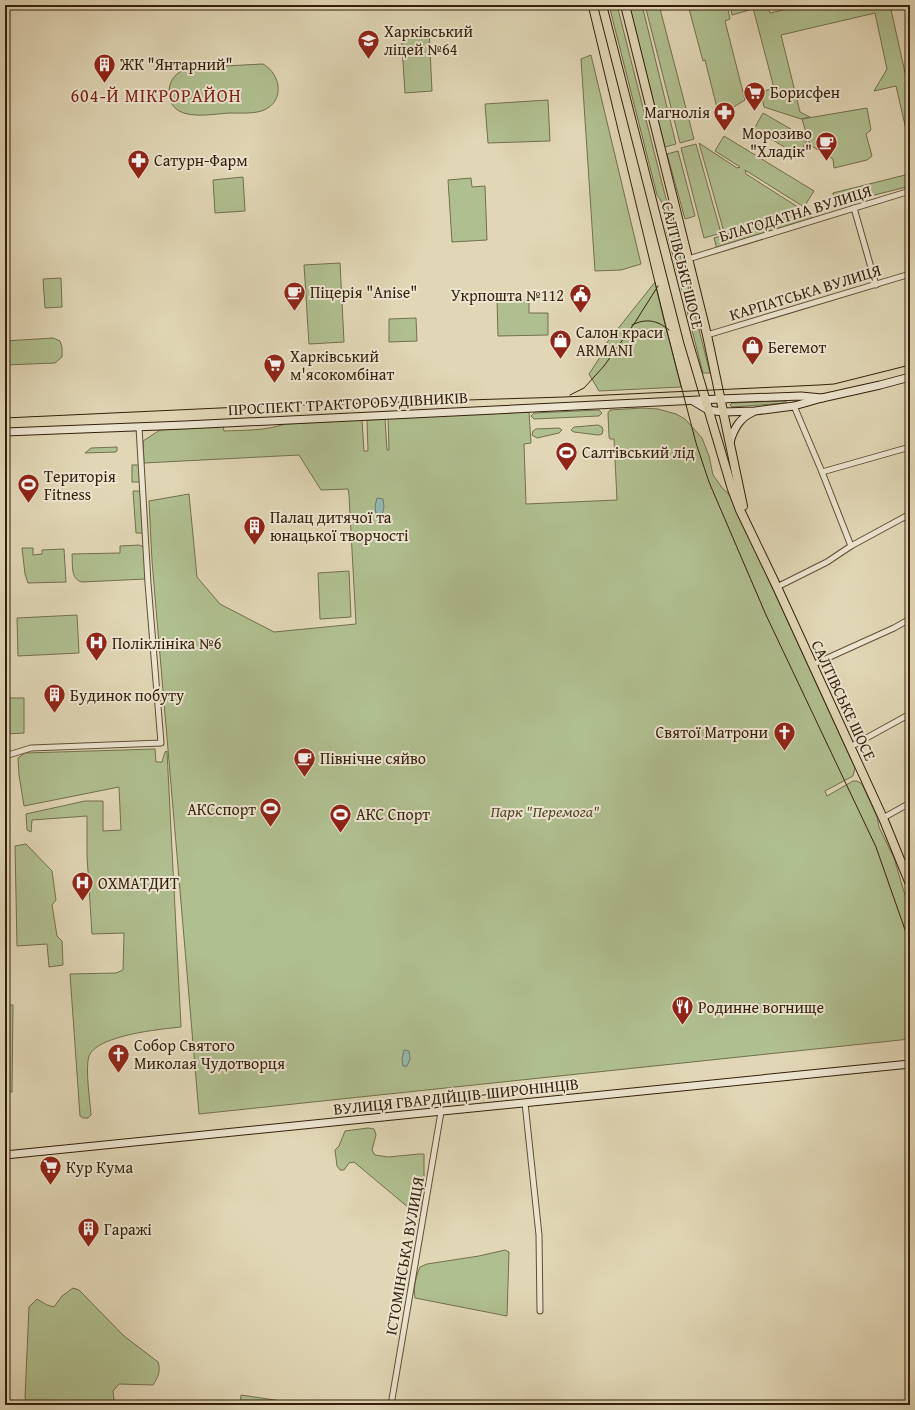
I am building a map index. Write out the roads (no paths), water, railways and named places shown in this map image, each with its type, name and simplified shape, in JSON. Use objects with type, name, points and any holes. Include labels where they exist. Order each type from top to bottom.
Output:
[{"type":"main road","name":"САЛТІВСЬКЕ ШОСЕ","points":[[602,5],[688,341],[732,489],[883,818],[910,884]]},
{"type":"main road","name":"САЛТІВСЬКЕ ШОСЕ","points":[[625,5],[707,335],[749,528]]},
{"type":"main road","name":"ПРОСПЕКТ ТРАКТОРОБУДІВНИКІВ","points":[[692,401],[708,410],[723,412],[755,411],[794,406],[910,377]]},
{"type":"main road","name":"ПРОСПЕКТ ТРАКТОРОБУДІВНИКІВ","points":[[5,432],[720,399],[801,396],[822,398]]},
{"type":"main road","points":[[730,442],[732,432],[738,422],[746,415],[755,411]]},
{"type":"main road","name":"ВУЛИЦЯ ГВАРДІЙЦІВ-ШИРОНІНЦІВ","points":[[5,1156],[910,1064]]},
{"type":"street","name":"БЛАГОДАТНА ВУЛИЦЯ","points":[[688,259],[910,191]]},
{"type":"street","points":[[854,208],[876,284]]},
{"type":"street","name":"КАРПАТСЬКА ВУЛИЦЯ","points":[[707,335],[910,274]]},
{"type":"street","points":[[794,406],[851,546]]},
{"type":"street","points":[[5,756],[31,748],[161,743],[148,583],[139,427]]},
{"type":"street","points":[[822,472],[910,447]]},
{"type":"street","points":[[777,587],[827,562],[851,546],[910,514]]},
{"type":"street","points":[[812,665],[894,628],[910,619]]},
{"type":"street","points":[[850,747],[910,714]]},
{"type":"street","points":[[883,818],[910,803]]},
{"type":"street","points":[[525,1103],[539,1235],[540,1311]]},
{"type":"street","name":"ІСТОМІНСЬКА ВУЛИЦЯ","points":[[391,1405],[441,1112]]},
{"type":"water","points":[[377,498],[383,499],[384,507],[382,515],[376,514],[375,506]]},
{"type":"water","points":[[404,1050],[409,1051],[410,1059],[407,1066],[403,1066],[402,1059]]},
{"type":"tram line","points":[[588,5],[666,328],[696,443],[709,482],[766,615],[876,847],[910,944]]},
{"type":"tram line","points":[[570,395],[584,388],[604,366],[634,324],[658,286]]},
{"type":"tram line","points":[[632,325],[642,321],[651,321],[656,322],[669,330]]},
{"type":"tram line","points":[[5,418],[241,407],[564,397],[819,385],[834,384],[910,365]]},
{"type":"place","name":"Харківський ліцей №64","points":[[369,60]]},
{"type":"place","name":"ЖК \"Янтарний\"","points":[[105,84]]},
{"type":"place","name":"Борисфен","points":[[754,112]]},
{"type":"place","name":"Магнолія","points":[[725,132]]},
{"type":"place","name":"Морозиво \"Хладік\"","points":[[827,162]]},
{"type":"place","name":"Сатурн-Фарм","points":[[139,180]]},
{"type":"place","name":"Піцерія \"Anise\"","points":[[295,312]]},
{"type":"place","name":"Укрпошта №112","points":[[580,314]]},
{"type":"place","name":"Салон краси ARMANI","points":[[560,360]]},
{"type":"place","name":"Бегемот","points":[[752,366]]},
{"type":"place","name":"Харківський м'ясокомбінат","points":[[275,384]]},
{"type":"place","name":"Салтівський лід","points":[[567,472]]},
{"type":"place","name":"Територія Fitness","points":[[29,504]]},
{"type":"place","name":"Палац дитячої та юнацької творчості","points":[[254,546]]},
{"type":"place","name":"Поліклініка №6","points":[[96,662]]},
{"type":"place","name":"Будинок побуту","points":[[55,714]]},
{"type":"place","name":"Святої Матрони","points":[[784,752]]},
{"type":"place","name":"Північне сяйво","points":[[304,778]]},
{"type":"place","name":"АКСспорт","points":[[271,828]]},
{"type":"place","name":"АКС Спорт","points":[[341,834]]},
{"type":"place","name":"ОХМАТДИТ","points":[[82,902]]},
{"type":"place","name":"Родинне вогнище","points":[[682,1026]]},
{"type":"place","name":"Собор Святого Миколая Чудотворця","points":[[118,1074]]},
{"type":"place","name":"Кур Кума","points":[[50,1186]]},
{"type":"place","name":"Гаражі","points":[[89,1248]]},
{"type":"district","name":"604-Й МІКРОРАЙОН","points":[[156,96]]},
{"type":"park label","name":"Парк \"Перемога\"","points":[[545,811]]}]
